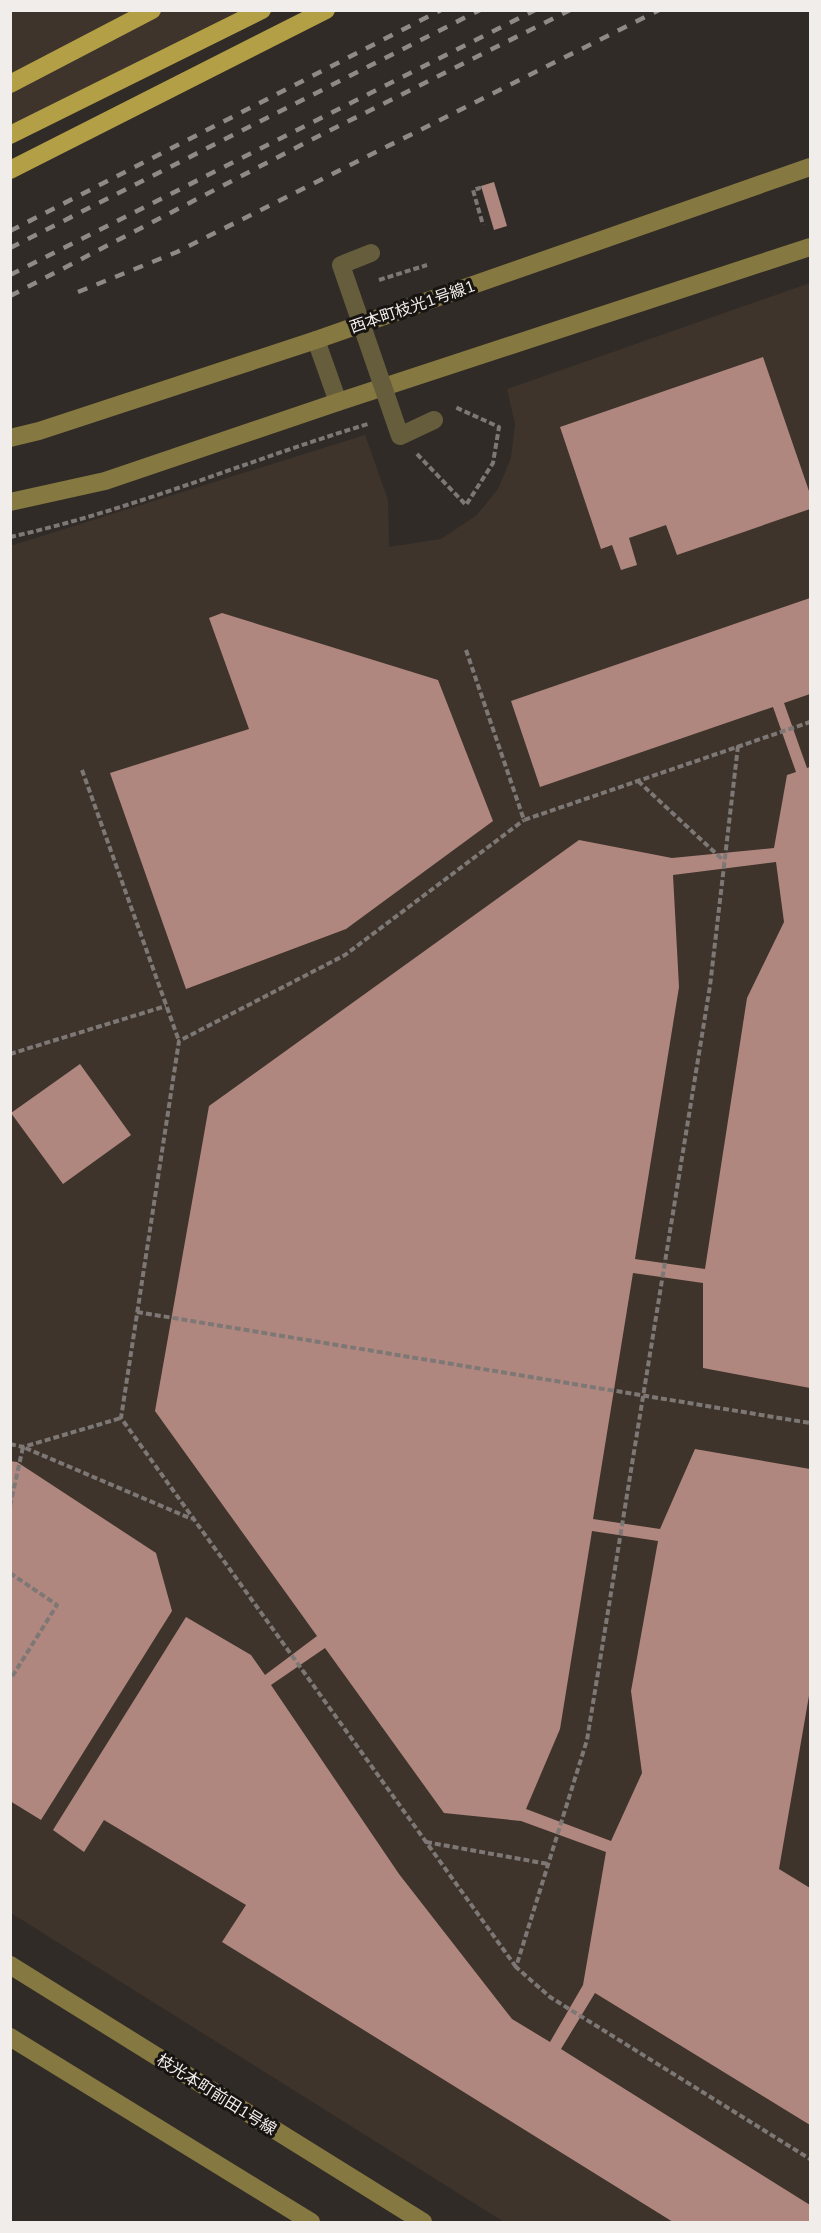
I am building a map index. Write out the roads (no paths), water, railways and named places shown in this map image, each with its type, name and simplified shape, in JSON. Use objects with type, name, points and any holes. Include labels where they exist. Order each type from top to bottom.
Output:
[{"type":"highway","points":[[10,84],[152,10]]},
{"type":"highway","points":[[10,135],[262,10]]},
{"type":"highway","points":[[10,170],[326,10]]},
{"type":"street","name":"西本町枝光1号線1","points":[[10,438],[39,431],[316,340],[810,167]]},
{"type":"street","points":[[10,502],[105,481],[810,246]]},
{"type":"street","points":[[371,253],[341,265],[400,436],[435,420]]},
{"type":"street","points":[[316,340],[338,402]]},
{"type":"street","name":"枝光本町前田1号線","points":[[10,1965],[423,2223]]},
{"type":"street","points":[[10,2037],[310,2223]]},
{"type":"railway","points":[[10,231],[441,10]]},
{"type":"railway","points":[[10,248],[480,10]]},
{"type":"railway","points":[[10,275],[535,10]]},
{"type":"railway","points":[[10,296],[307,142],[570,10]]},
{"type":"railway","points":[[78,292],[177,252],[659,10]]}]
